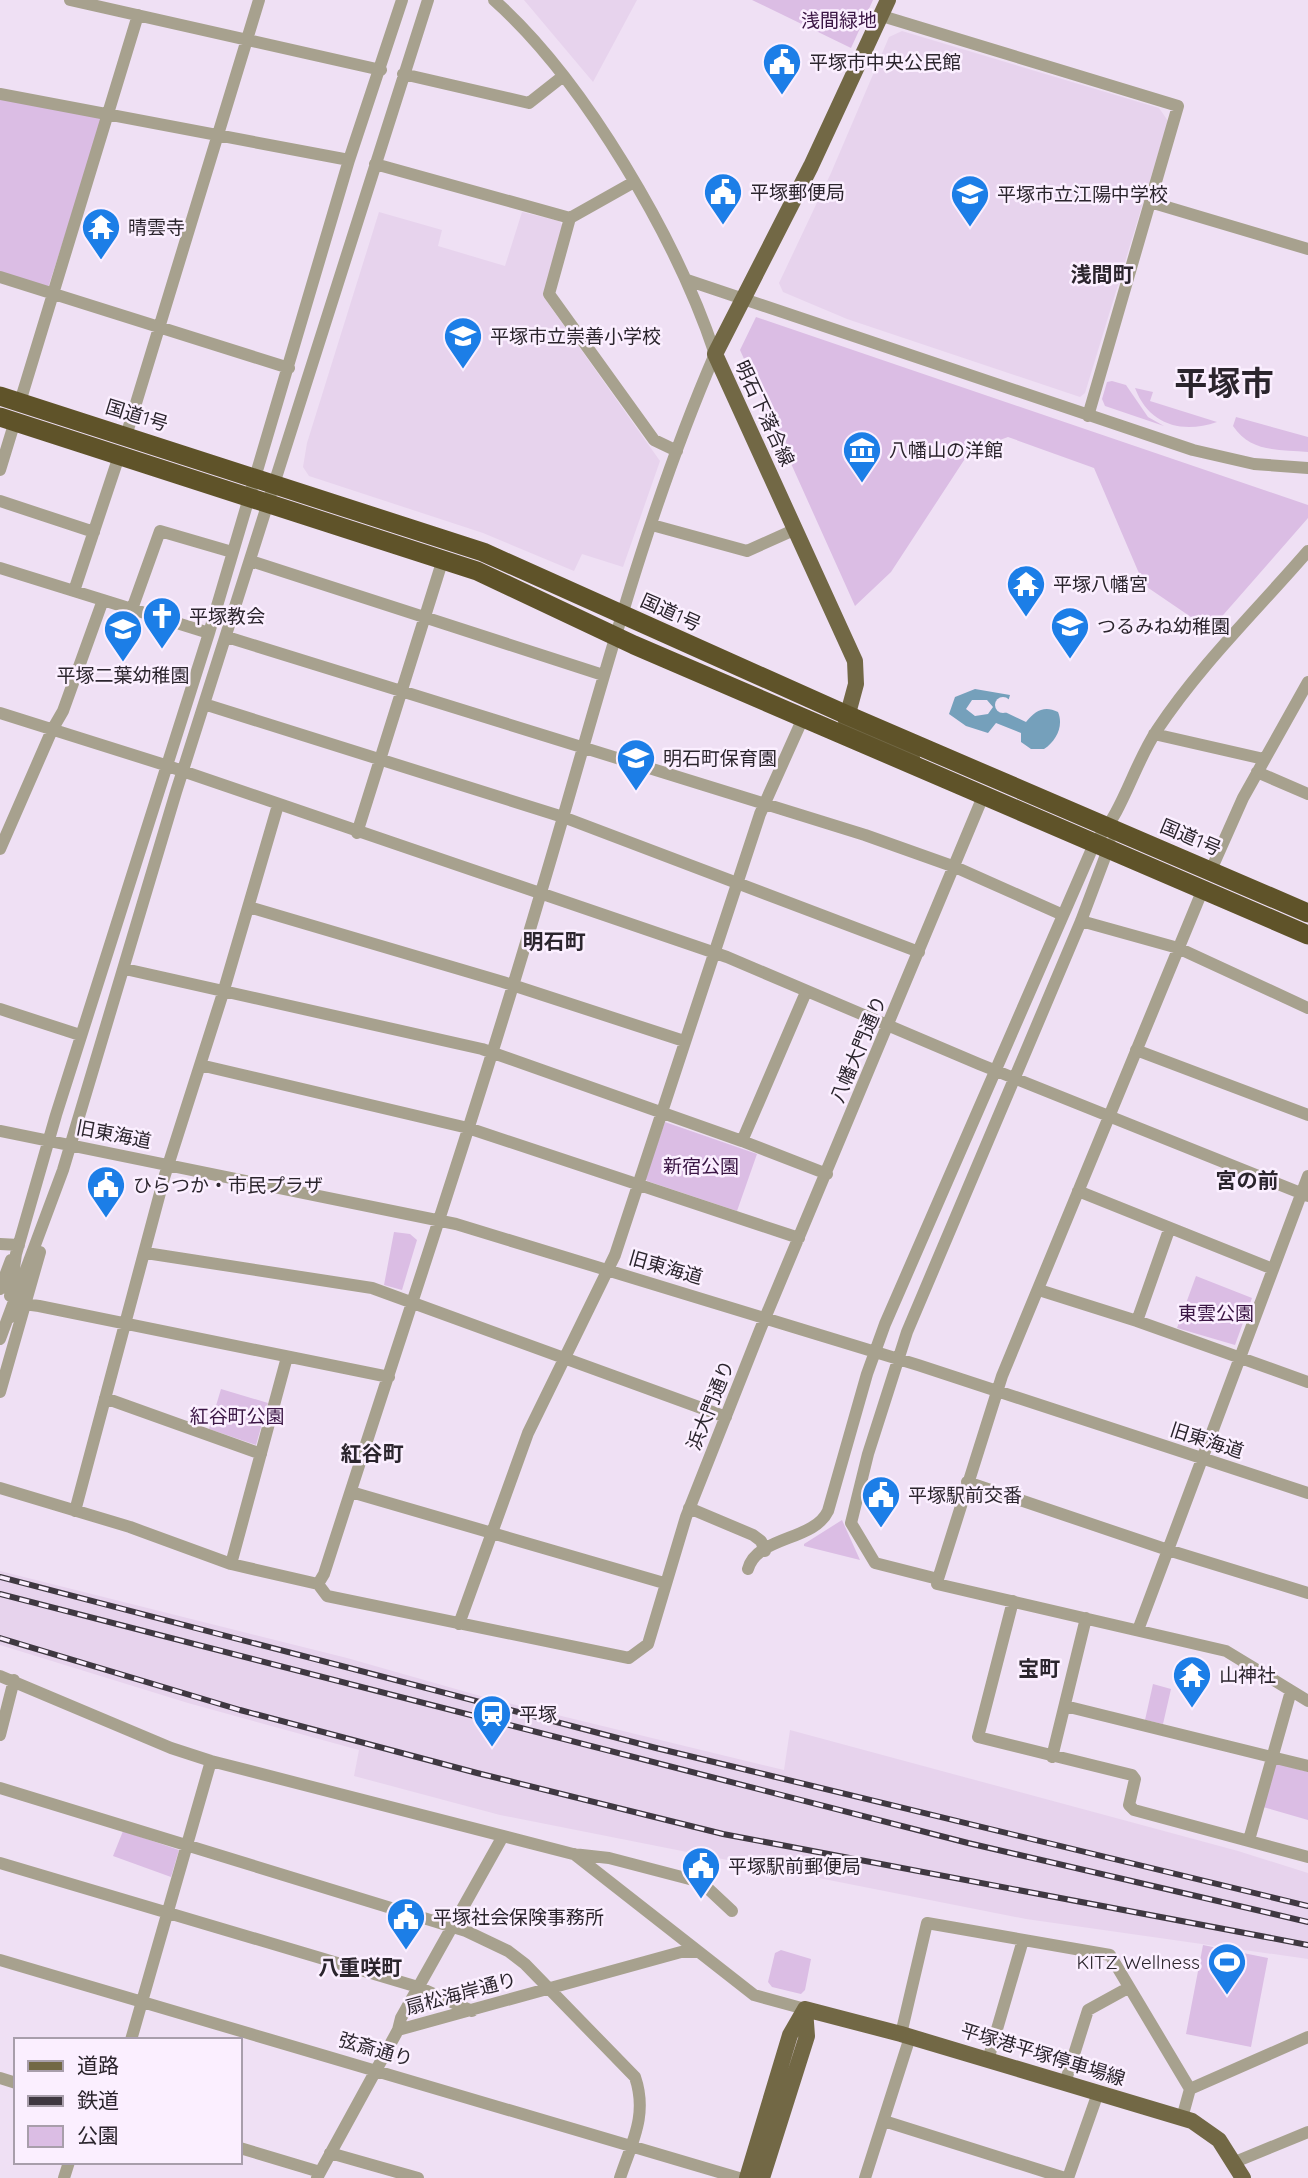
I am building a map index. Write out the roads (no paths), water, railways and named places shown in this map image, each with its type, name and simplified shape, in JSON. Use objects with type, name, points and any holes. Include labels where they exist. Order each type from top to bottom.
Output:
[{"type":"highway","name":"国道1号","points":[[0,396],[12,413],[120,456],[251,487]]},
{"type":"highway","name":"国道1号","points":[[12,413],[126,436],[251,487],[477,571],[614,637],[933,772],[1308,936]]},
{"type":"highway","name":"国道1号","points":[[272,494],[483,552],[847,715],[1308,913]]},
{"type":"highway","points":[[759,676],[774,692],[799,702],[803,718]]},
{"type":"main road","name":"明石下落合線","points":[[847,715],[856,684],[855,661],[715,354],[745,298],[888,0]]},
{"type":"main road","points":[[847,715],[850,726],[891,744],[933,772]]},
{"type":"main road","points":[[747,2178],[790,2035],[805,2009]]},
{"type":"main road","points":[[762,2178],[807,2036],[805,2009]]},
{"type":"main road","name":"平塚港平塚停車場線","points":[[805,2009],[905,2035],[1204,2126],[1219,2140],[1243,2178]]},
{"type":"street","points":[[70,0],[381,70]]},
{"type":"street","points":[[126,436],[259,0]]},
{"type":"street","points":[[6,1321],[18,1250],[80,1035],[209,633],[349,160],[402,0]]},
{"type":"street","points":[[0,1392],[27,1304],[54,1198],[182,771],[227,637],[311,362],[428,0]]},
{"type":"street","points":[[318,1584],[324,1574],[442,1220],[541,896],[621,614],[677,451],[715,354],[687,280],[634,181],[591,115],[562,77],[494,0]]},
{"type":"street","points":[[0,470],[12,413],[53,294],[138,15]]},
{"type":"street","points":[[882,16],[1178,106],[1088,416]]},
{"type":"street","points":[[403,74],[529,103],[562,77]]},
{"type":"street","points":[[0,94],[349,160]]},
{"type":"street","points":[[375,164],[570,218]]},
{"type":"street","points":[[634,181],[570,218],[549,295],[654,440],[677,451]]},
{"type":"street","points":[[1150,202],[1308,249]]},
{"type":"street","points":[[0,277],[289,368]]},
{"type":"street","points":[[687,280],[1193,450],[1255,464],[1308,468]]},
{"type":"street","points":[[74,591],[120,456]]},
{"type":"street","points":[[0,501],[94,532]]},
{"type":"street","points":[[652,525],[747,551],[796,529]]},
{"type":"street","points":[[132,609],[160,531],[232,552]]},
{"type":"street","points":[[938,1578],[875,1563],[853,1528],[851,1515],[897,1359],[1080,921],[1109,827],[1154,734],[1185,689],[1308,551]]},
{"type":"street","points":[[357,833],[443,559]]},
{"type":"street","points":[[251,561],[425,615],[603,676]]},
{"type":"street","points":[[0,568],[209,633]]},
{"type":"street","points":[[0,849],[52,730],[63,712],[103,600]]},
{"type":"street","points":[[227,637],[764,806],[865,835],[955,867],[1063,915]]},
{"type":"street","points":[[1211,870],[1264,759],[1302,706],[1308,682]]},
{"type":"street","points":[[204,704],[563,817],[919,952]]},
{"type":"street","points":[[0,713],[165,765],[357,833],[714,953],[1108,1117],[1305,1194]]},
{"type":"street","points":[[459,1624],[528,1433],[615,1255],[736,883],[764,806],[803,718]]},
{"type":"street","points":[[1154,734],[1264,759]]},
{"type":"street","points":[[1257,772],[1308,794]]},
{"type":"street","name":"八幡大門通り","points":[[766,1317],[984,794]]},
{"type":"street","points":[[1082,815],[1103,815],[1119,804]]},
{"type":"street","points":[[75,1511],[169,1164],[278,805]]},
{"type":"street","points":[[748,1569],[750,1562],[765,1550],[825,1517],[874,1352],[1063,915],[1102,845]]},
{"type":"street","points":[[1203,889],[997,1391],[937,1584],[1226,1651],[1308,1701]]},
{"type":"street","points":[[249,907],[513,985],[684,1041]]},
{"type":"street","points":[[1080,921],[1178,948],[1308,1008]]},
{"type":"street","points":[[124,969],[492,1052],[827,1174]]},
{"type":"street","points":[[742,1141],[806,992]]},
{"type":"street","points":[[0,1009],[80,1035]]},
{"type":"street","points":[[1136,1050],[1308,1115]]},
{"type":"street","points":[[200,1065],[468,1128],[799,1238]]},
{"type":"street","name":"旧東海道","points":[[0,1131],[442,1220],[766,1317],[1308,1493]]},
{"type":"street","points":[[1138,1630],[1273,1269],[1305,1194],[1308,1176]]},
{"type":"street","points":[[1078,1191],[1169,1230],[1273,1269]]},
{"type":"street","points":[[0,1339],[54,1198]]},
{"type":"street","points":[[1137,1321],[1169,1230]]},
{"type":"street","points":[[0,1244],[18,1250]]},
{"type":"street","points":[[0,1289],[9,1261],[18,1250]]},
{"type":"street","points":[[146,1253],[372,1289],[726,1417]]},
{"type":"street","points":[[1039,1290],[1137,1321],[1308,1382]]},
{"type":"street","points":[[6,1321],[27,1304],[388,1377]]},
{"type":"street","name":"浜大門通り","points":[[0,1488],[130,1527],[230,1564],[318,1584],[327,1596],[629,1658],[644,1650],[648,1644],[664,1583],[690,1508],[766,1317]]},
{"type":"street","points":[[230,1564],[287,1357]]},
{"type":"street","points":[[104,1398],[261,1454]]},
{"type":"street","points":[[967,1482],[1168,1550],[1308,1593]]},
{"type":"street","points":[[351,1492],[664,1583]]},
{"type":"street","points":[[690,1508],[753,1535],[761,1541],[765,1550]]},
{"type":"street","points":[[1013,1601],[978,1737],[1132,1775],[1135,1779],[1129,1803],[1134,1810],[1308,1857]]},
{"type":"street","points":[[1052,1757],[1086,1618]]},
{"type":"street","points":[[0,1676],[171,1748],[211,1761],[573,1854],[609,1858],[701,1882],[732,1911]]},
{"type":"street","points":[[0,1735],[14,1680]]},
{"type":"street","points":[[1249,1840],[1291,1691]]},
{"type":"street","points":[[1065,1706],[1308,1766]]},
{"type":"street","points":[[132,2038],[211,1761]]},
{"type":"street","points":[[0,1788],[451,1927],[488,1940],[508,1951],[551,1989],[635,2077],[642,2097],[641,2117],[620,2178]]},
{"type":"street","points":[[398,2030],[418,1987],[503,1836]]},
{"type":"street","points":[[573,1854],[754,1995],[805,2009]]},
{"type":"street","points":[[0,1863],[418,1987],[472,2011]]},
{"type":"street","points":[[865,2178],[884,2120],[905,2035],[927,1923],[1110,1955],[1190,2089],[1182,2118]]},
{"type":"street","points":[[988,2060],[1023,1940]]},
{"type":"street","name":"扇松海岸通り","points":[[319,2175],[398,2030],[681,1952],[698,1952]]},
{"type":"street","name":"弦斎通り","points":[[0,1960],[739,2178]]},
{"type":"street","points":[[1065,2083],[1088,2010],[1128,1988]]},
{"type":"street","points":[[1190,2089],[1308,2037]]},
{"type":"street","points":[[884,2120],[1066,2178],[1098,2093]]},
{"type":"street","points":[[1234,2162],[1308,2132]]},
{"type":"street","points":[[242,2149],[319,2175]]},
{"type":"street","points":[[330,2153],[418,2178]]},
{"type":"water","points":[[975,689],[1010,695],[1005,712],[1026,722],[1040,710],[1053,710],[1058,712],[1060,717],[1059,728],[1052,742],[1044,749],[1031,749],[1021,742],[1021,733],[996,723],[988,733],[966,726],[949,714],[955,697]],"holes":[[[972,700],[987,700],[993,707],[988,714],[975,716],[966,709]]]},
{"type":"railway","points":[[0,1577],[656,1748],[1308,1906]]},
{"type":"railway","points":[[0,1594],[968,1843],[1308,1922]]},
{"type":"railway","points":[[0,1638],[240,1710],[723,1834],[1308,1945]]},
{"type":"place","name":"平塚市中央公民館","points":[[782,96]]},
{"type":"place","name":"平塚郵便局","points":[[723,226]]},
{"type":"place","name":"平塚市立江陽中学校","points":[[970,228]]},
{"type":"place","name":"晴雲寺","points":[[101,261]]},
{"type":"place","name":"平塚市立崇善小学校","points":[[463,370]]},
{"type":"place","name":"八幡山の洋館","points":[[862,484]]},
{"type":"place","name":"平塚八幡宮","points":[[1026,618]]},
{"type":"place","name":"平塚教会","points":[[162,650]]},
{"type":"place","name":"つるみね幼稚園","points":[[1070,660]]},
{"type":"place","name":"平塚二葉幼稚園","points":[[123,663]]},
{"type":"place","name":"明石町保育園","points":[[636,792]]},
{"type":"place","name":"ひらつか・市民プラザ","points":[[106,1219]]},
{"type":"place","name":"平塚駅前交番","points":[[881,1529]]},
{"type":"place","name":"山神社","points":[[1192,1709]]},
{"type":"place","name":"平塚","points":[[492,1748]]},
{"type":"place","name":"平塚駅前郵便局","points":[[701,1900]]},
{"type":"place","name":"平塚社会保険事務所","points":[[406,1951]]},
{"type":"place","name":"KITZ Wellness","points":[[1227,1996]]},
{"type":"district","name":"浅間町","points":[[1102,275]]},
{"type":"district","name":"平塚市","points":[[1224,383]]},
{"type":"district","name":"明石町","points":[[554,942]]},
{"type":"district","name":"宮の前","points":[[1247,1181]]},
{"type":"district","name":"紅谷町","points":[[372,1454]]},
{"type":"district","name":"宝町","points":[[1039,1669]]},
{"type":"district","name":"八重咲町","points":[[360,1968]]},
{"type":"park label","name":"浅間緑地","points":[[839,20]]},
{"type":"park label","name":"新宿公園","points":[[701,1166]]},
{"type":"park label","name":"東雲公園","points":[[1216,1313]]},
{"type":"park label","name":"紅谷町公園","points":[[237,1416]]}]
